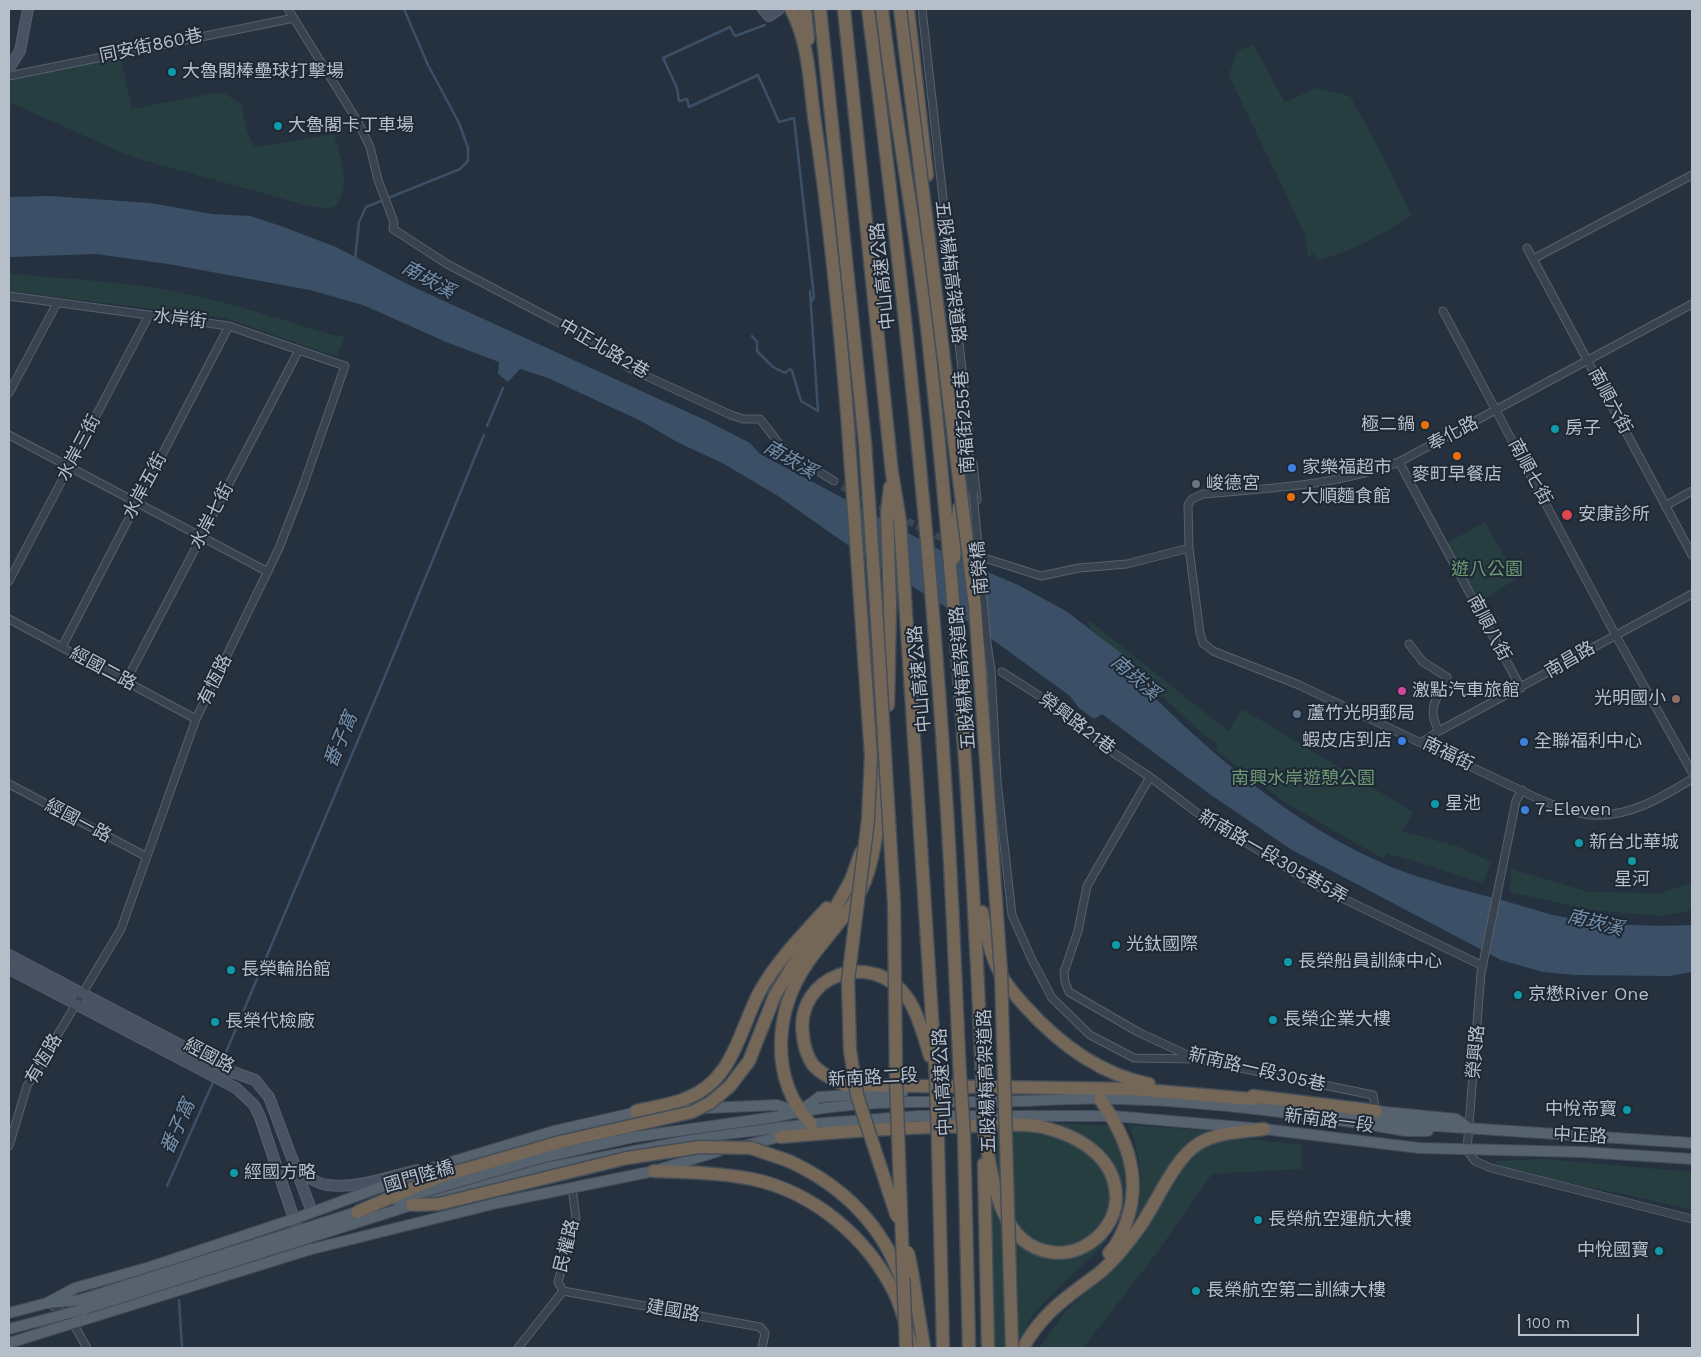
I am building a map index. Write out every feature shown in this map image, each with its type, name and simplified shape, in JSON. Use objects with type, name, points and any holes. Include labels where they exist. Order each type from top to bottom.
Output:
[{"type":"highway","points":[[790,9],[801,31],[810,67]]},
{"type":"highway","points":[[805,9],[814,116],[826,194],[848,426],[871,756],[866,837],[848,980],[850,1050],[857,1095],[905,1242],[912,1272],[924,1348]]},
{"type":"highway","points":[[820,9],[865,443],[877,622],[894,903],[896,1078],[906,1348]]},
{"type":"highway","name":"中山高速公路","points":[[844,9],[892,472],[900,521],[936,1079],[943,1348]]},
{"type":"highway","name":"中山高速公路","points":[[868,9],[895,216],[926,536],[946,780],[964,1134],[969,1348]]},
{"type":"highway","points":[[882,9],[928,335],[952,546],[952,582],[973,863],[984,1132],[988,1348]]},
{"type":"highway","name":"五股楊梅高架道路","points":[[900,9],[975,606],[1001,972],[1012,1348]]},
{"type":"highway","points":[[908,9],[949,360],[960,514],[952,546]]},
{"type":"highway","points":[[811,1124],[799,1112],[788,1089],[780,1059],[782,1022],[794,986],[807,963],[846,912],[864,883],[874,840],[888,718],[889,583],[887,513],[892,472]]},
{"type":"highway","points":[[357,1212],[441,1176],[560,1142],[692,1112],[710,1103],[730,1086],[750,1061],[775,995],[793,965],[833,912],[851,880],[866,837],[881,782]]},
{"type":"highway","points":[[973,863],[986,934],[1000,973],[1012,992],[1041,1024],[1066,1046],[1098,1067],[1134,1080],[1170,1087],[1376,1111]]},
{"type":"highway","points":[[636,1111],[688,1098],[704,1090],[718,1078],[732,1056],[760,992],[774,971],[851,880]]},
{"type":"highway","points":[[936,1079],[926,1044],[909,999],[890,981],[871,973],[855,970],[825,981],[811,997],[803,1014],[805,1049],[813,1064],[821,1072],[845,1085],[885,1088],[1133,1089],[1250,1099],[1260,1097]]},
{"type":"highway","points":[[1090,1279],[1121,1235],[1128,1218],[1132,1195],[1132,1171],[1129,1152],[1113,1116],[1100,1099]]},
{"type":"highway","points":[[779,1133],[905,1127],[1011,1125],[1039,1126],[1058,1131],[1083,1143],[1096,1152],[1106,1162],[1115,1183],[1114,1213],[1095,1241],[1081,1249],[1053,1252],[1042,1251],[1024,1241],[1006,1218],[1000,1204],[984,1132]]},
{"type":"highway","points":[[1023,1348],[1043,1317],[1122,1250],[1141,1225],[1181,1161],[1196,1145],[1217,1136],[1264,1129]]},
{"type":"highway","points":[[412,1205],[439,1204],[627,1158],[700,1147],[751,1148],[789,1161],[822,1177],[859,1208],[894,1258],[903,1284],[918,1348]]},
{"type":"highway","points":[[654,1171],[710,1173],[753,1180],[781,1188],[809,1201],[829,1214],[853,1235],[879,1267],[895,1295],[912,1348]]},
{"type":"main road","name":"新南路一段","points":[[953,1095],[1147,1094],[1252,1103],[1385,1120],[1469,1128]]},
{"type":"main road","name":"新南路二段","points":[[799,1112],[819,1097],[953,1095]]},
{"type":"main road","name":"新南路二段","points":[[799,1112],[821,1108],[953,1095]]},
{"type":"main road","name":"新南路一段","points":[[953,1095],[982,1102],[1100,1099],[1212,1105],[1406,1131],[1455,1132],[1469,1128]]},
{"type":"main road","points":[[9,1313],[47,1303],[75,1288],[150,1267],[294,1219],[438,1166],[554,1131],[636,1111],[777,1105],[799,1112]]},
{"type":"main road","name":"新南路一段","points":[[1376,1111],[1456,1119],[1469,1128]]},
{"type":"main road","name":"國門陸橋","points":[[83,1305],[357,1212],[544,1157],[634,1137],[799,1112]]},
{"type":"main road","name":"新南路一段","points":[[811,1124],[918,1116],[1113,1116],[1264,1129],[1420,1148],[1467,1150]]},
{"type":"main road","points":[[9,1343],[308,1250],[497,1203],[654,1171],[699,1155],[811,1124]]},
{"type":"main road","name":"中正路","points":[[1469,1128],[1692,1143]]},
{"type":"main road","name":"國門陸橋","points":[[83,1305],[412,1205],[546,1168],[717,1135],[779,1133]]},
{"type":"main road","name":"中正路","points":[[1467,1150],[1582,1152],[1692,1160]]},
{"type":"main road","points":[[47,1303],[83,1305]]},
{"type":"main road","points":[[9,1329],[67,1315],[83,1305]]},
{"type":"street","points":[[9,68],[20,51],[28,9]]},
{"type":"street","name":"中正北路2巷","points":[[288,9],[358,122],[370,147],[385,199],[394,222],[393,229],[447,264],[586,337],[631,369],[730,415],[760,419],[784,450],[834,481]]},
{"type":"street","points":[[762,9],[769,16],[779,9]]},
{"type":"street","name":"南福街255巷","points":[[922,9],[969,433],[969,491],[975,555],[1031,575],[1041,576],[1079,568],[1127,564],[1190,548]]},
{"type":"street","name":"同安街860巷","points":[[9,76],[294,18]]},
{"type":"street","points":[[1533,259],[1692,175]]},
{"type":"street","name":"南順六街","points":[[1527,248],[1692,555]]},
{"type":"street","name":"水岸街","points":[[9,296],[229,326],[345,366]]},
{"type":"street","points":[[9,393],[57,303]]},
{"type":"street","name":"奉化路","points":[[1192,499],[1202,494],[1328,482],[1369,474],[1399,462],[1691,307]]},
{"type":"street","name":"南順七街","points":[[1443,311],[1615,634],[1692,772]]},
{"type":"street","name":"水岸三街","points":[[9,581],[149,315]]},
{"type":"street","name":"水岸五街","points":[[62,647],[229,326]]},
{"type":"street","name":"水岸七街","points":[[126,681],[299,350]]},
{"type":"street","name":"有恆路","points":[[9,1146],[27,1086],[121,929],[196,719],[268,572],[294,511],[345,366]]},
{"type":"street","name":"南榮橋","points":[[969,433],[972,492],[991,670],[997,781],[1012,915],[1032,960],[1052,998],[1090,1035],[1134,1058],[1196,1059]]},
{"type":"street","points":[[9,436],[268,572]]},
{"type":"street","name":"南順八街","points":[[1399,462],[1521,688]]},
{"type":"street","points":[[1665,506],[1692,491]]},
{"type":"street","name":"南福街","points":[[1192,499],[1188,506],[1190,548],[1200,633],[1203,643],[1212,651],[1299,685],[1543,801],[1567,809],[1590,815],[1605,815],[1628,811],[1653,802],[1692,779]]},
{"type":"street","name":"南昌路","points":[[1422,742],[1615,634],[1692,594]]},
{"type":"street","name":"經國二路","points":[[9,619],[196,719]]},
{"type":"street","points":[[1409,644],[1423,662],[1447,677],[1432,711],[1433,720],[1439,731]]},
{"type":"street","name":"榮興路21巷","points":[[1002,672],[1064,711],[1103,746],[1150,778]]},
{"type":"street","name":"新南路一段305巷","points":[[1150,778],[1087,886],[1078,931],[1064,972],[1069,992],[1138,1032],[1196,1059],[1373,1095],[1376,1111]]},
{"type":"street","name":"新南路一段305巷5弄","points":[[1150,778],[1196,812],[1315,885],[1482,966]]},
{"type":"street","name":"經國一路","points":[[9,784],[147,857]]},
{"type":"street","name":"榮興路","points":[[1467,1150],[1482,966],[1516,801],[1522,790]]},
{"type":"street","name":"經國路","points":[[9,955],[230,1071],[255,1080],[269,1097],[312,1212]]},
{"type":"street","name":"經國路","points":[[9,970],[236,1088],[254,1105],[260,1117],[294,1219],[308,1250]]},
{"type":"street","points":[[1467,1150],[1475,1161],[1491,1168],[1692,1218]]},
{"type":"street","points":[[294,1166],[313,1180],[327,1185],[350,1185],[438,1166]]},
{"type":"street","name":"民權路","points":[[518,1348],[562,1291],[558,1282],[576,1218],[572,1188]]},
{"type":"street","name":"建國路","points":[[562,1291],[760,1327],[765,1332],[762,1348]]},
{"type":"street","points":[[47,1303],[67,1315],[75,1324],[87,1348]]},
{"type":"green space","points":[[1253,45],[1285,102],[1317,88],[1350,96],[1382,154],[1411,215],[1378,236],[1343,252],[1318,260],[1315,254],[1308,256],[1305,234],[1229,76],[1237,51]]},
{"type":"green space","points":[[120,55],[132,109],[215,93],[224,93],[241,104],[247,132],[255,147],[334,134],[344,180],[341,198],[336,206],[326,209],[305,205],[132,157],[9,102],[9,81]]},
{"type":"green space","points":[[9,273],[119,283],[179,292],[247,309],[336,336],[346,335],[337,355],[331,355],[226,318],[9,291]]},
{"type":"green space","name":"遊八公園","points":[[1485,522],[1509,565],[1514,564],[1520,576],[1479,603],[1447,543]]},
{"type":"green space","name":"南興水岸遊憩公園","points":[[1090,621],[1228,731],[1242,709],[1413,812],[1402,831],[1459,847],[1491,862],[1483,883],[1387,853],[1384,859],[1284,802],[1215,750],[1218,745],[1197,729],[1091,629],[1088,624]]},
{"type":"green space","points":[[1511,869],[1589,892],[1661,893],[1692,883],[1692,910],[1661,916],[1591,910],[1510,892]]},
{"type":"green space","points":[[1059,1123],[1111,1126],[1118,1145],[1124,1172],[1124,1200],[1122,1203],[1117,1173],[1104,1152],[1085,1138],[1058,1126]]},
{"type":"green space","points":[[1129,1125],[1216,1131],[1157,1189],[1138,1217],[1136,1216],[1141,1181],[1139,1159]]},
{"type":"green space","points":[[992,1128],[1056,1137],[1069,1141],[1090,1154],[1103,1170],[1109,1187],[1108,1205],[1102,1221],[1092,1234],[1077,1243],[1059,1246],[1039,1242],[1020,1229],[1006,1208],[997,1174]]},
{"type":"green space","points":[[1240,1138],[1302,1145],[1301,1169],[1212,1174],[1156,1254],[1083,1348],[1039,1348],[1066,1311],[1121,1259],[1183,1165],[1205,1145]]},
{"type":"green space","points":[[1544,1159],[1692,1172],[1692,1210],[1497,1167],[1495,1164],[1496,1161]]},
{"type":"green space","points":[[990,1193],[998,1216],[1016,1242],[1033,1253],[1052,1258],[1104,1238],[1108,1240],[1035,1311],[1014,1348],[994,1348]]},
{"type":"water","name":"南崁溪","points":[[50,196],[150,203],[212,214],[250,216],[278,225],[336,247],[409,285],[705,420],[750,443],[760,454],[953,557],[1018,585],[1066,611],[1126,657],[1145,675],[1145,688],[1200,740],[1259,789],[1322,832],[1389,866],[1447,885],[1549,914],[1584,921],[1620,924],[1692,925],[1692,972],[1670,976],[1575,975],[1543,972],[1501,960],[1292,850],[1211,795],[1102,714],[1094,719],[1079,708],[1070,696],[960,616],[859,553],[778,496],[724,464],[679,443],[639,420],[548,378],[520,369],[508,382],[498,374],[499,362],[446,342],[363,305],[310,290],[168,264],[96,254],[9,257],[9,197]]},
{"type":"waterway","points":[[355,260],[359,222],[366,207],[460,169],[468,161],[468,148],[459,123],[428,65],[404,9]]},
{"type":"waterway","points":[[765,25],[735,36],[730,27],[663,58],[677,88],[679,101],[687,99],[689,107],[758,75],[779,122],[794,118],[814,297],[811,302]]},
{"type":"waterway","points":[[752,336],[757,342],[757,351],[773,367],[785,373],[790,369],[792,371],[801,401],[818,411],[810,291]]},
{"type":"waterway","name":"番子窩","points":[[487,426],[503,388]]},
{"type":"waterway","name":"番子窩","points":[[224,1057],[383,681],[484,435]]},
{"type":"waterway","name":"番子窩","points":[[167,1186],[214,1080]]},
{"type":"waterway","name":"番子窩","points":[[179,1300],[182,1348]]},
{"type":"tunnel","points":[[842,487],[889,511]]},
{"type":"tunnel","points":[[898,516],[949,542]]},
{"type":"place","name":"大魯閣棒壘球打擊場","points":[[172,72]]},
{"type":"place","name":"大魯閣卡丁車場","points":[[278,126]]},
{"type":"place","name":"極二鍋","points":[[1425,425]]},
{"type":"place","name":"房子","points":[[1555,429]]},
{"type":"place","name":"麥町早餐店","points":[[1457,456]]},
{"type":"place","name":"家樂福超市","points":[[1292,468]]},
{"type":"place","name":"峻德宮","points":[[1196,484]]},
{"type":"place","name":"大順麵食館","points":[[1291,497]]},
{"type":"place","name":"安康診所","points":[[1567,515]]},
{"type":"place","name":"激點汽車旅館","points":[[1402,691]]},
{"type":"place","name":"光明國小","points":[[1676,699]]},
{"type":"place","name":"蘆竹光明郵局","points":[[1297,714]]},
{"type":"place","name":"蝦皮店到店","points":[[1402,741]]},
{"type":"place","name":"全聯福利中心","points":[[1524,742]]},
{"type":"place","name":"星池","points":[[1435,804]]},
{"type":"place","name":"7-Eleven","points":[[1525,810]]},
{"type":"place","name":"新台北華城","points":[[1579,843]]},
{"type":"place","name":"星河","points":[[1632,861]]},
{"type":"place","name":"光鈦國際","points":[[1116,945]]},
{"type":"place","name":"長榮船員訓練中心","points":[[1288,962]]},
{"type":"place","name":"長榮輪胎館","points":[[231,970]]},
{"type":"place","name":"京懋River One","points":[[1518,995]]},
{"type":"place","name":"長榮企業大樓","points":[[1273,1020]]},
{"type":"place","name":"長榮代檢廠","points":[[215,1022]]},
{"type":"place","name":"中悅帝寶","points":[[1627,1110]]},
{"type":"place","name":"經國方略","points":[[234,1173]]},
{"type":"place","name":"長榮航空運航大樓","points":[[1258,1220]]},
{"type":"place","name":"中悅國寶","points":[[1659,1251]]},
{"type":"place","name":"長榮航空第二訓練大樓","points":[[1196,1291]]}]
